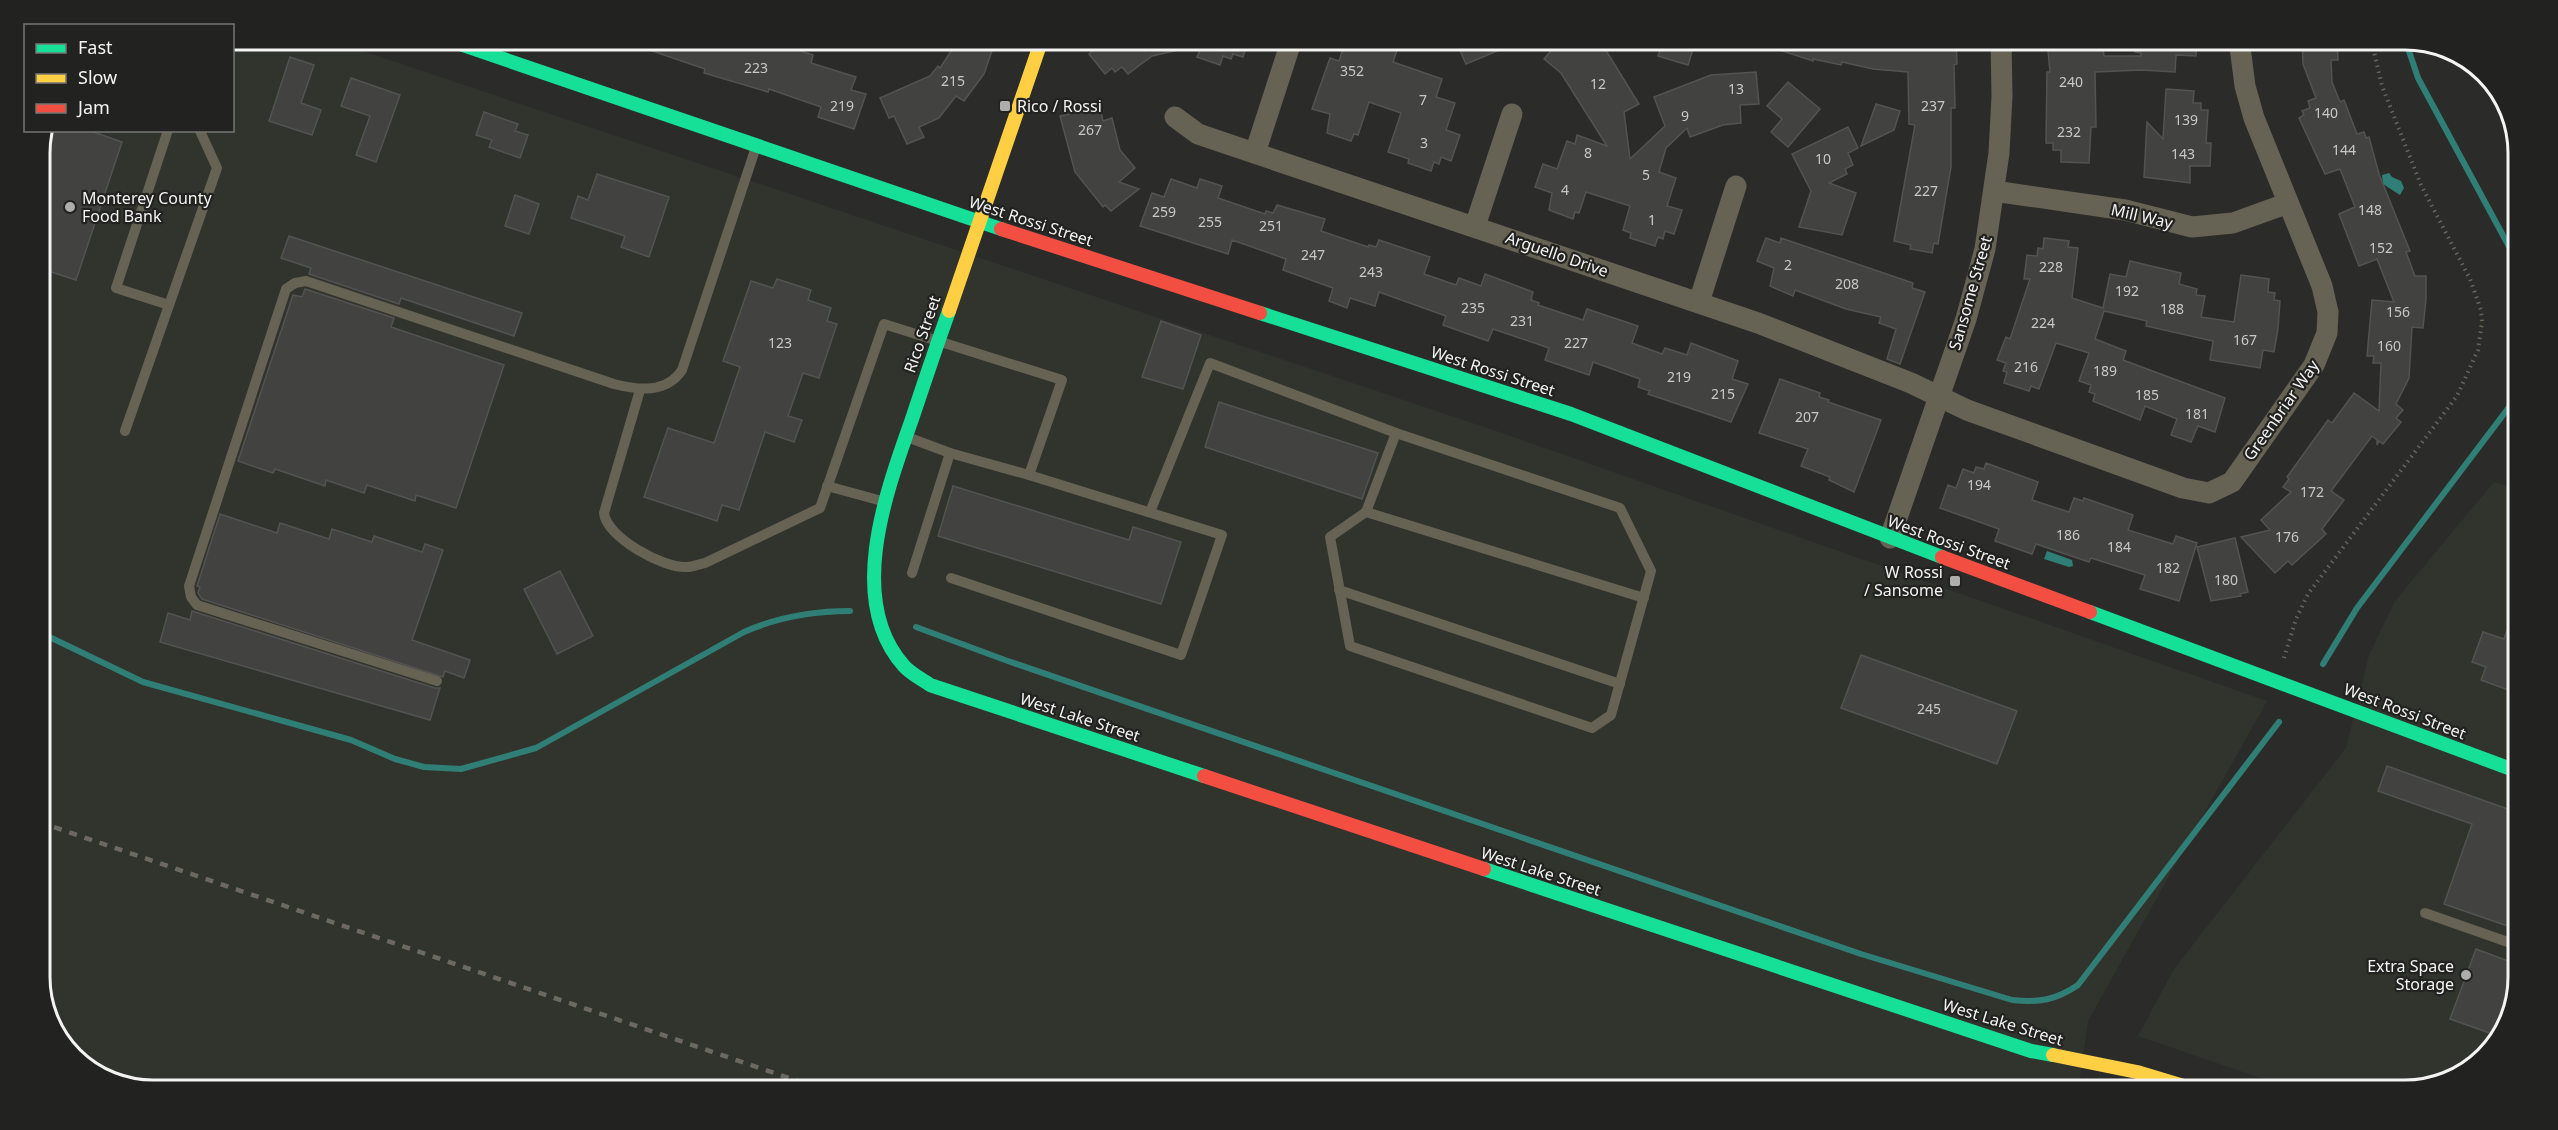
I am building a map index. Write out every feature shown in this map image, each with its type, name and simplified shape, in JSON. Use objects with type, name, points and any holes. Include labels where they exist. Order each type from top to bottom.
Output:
[{"type":"main road","name":"West Rossi Street","points":[[478,50],[980,222],[1571,414],[1890,538],[2508,768]]},
{"type":"main road","name":"Rico Street","points":[[891,645],[876,608],[873,564],[883,502],[936,340],[980,222],[1038,50]]},
{"type":"main road","name":"West Lake Street","points":[[891,645],[905,666],[930,685],[2031,1051],[2137,1072],[2164,1080]]},
{"type":"street","points":[[1255,153],[1288,50]]},
{"type":"street","name":"Sansome Street","points":[[1890,538],[1976,284],[1994,191],[2002,96],[2001,50]]},
{"type":"street","name":"Greenbriar Way","points":[[1939,395],[1967,410],[2183,488],[2209,493],[2226,487],[2232,482],[2314,365],[2327,333],[2328,312],[2322,286],[2254,118],[2245,86],[2240,50]]},
{"type":"street","points":[[1475,226],[1512,114]]},
{"type":"street","name":"Arguello Drive","points":[[1175,117],[1198,134],[1699,302],[1939,395]]},
{"type":"street","points":[[1699,302],[1736,186]]},
{"type":"street","name":"Mill Way","points":[[1994,191],[2125,210],[2192,227],[2233,223],[2288,203]]},
{"type":"lane","points":[[167,132],[116,288],[169,305]]},
{"type":"lane","points":[[125,431],[217,168],[200,132]]},
{"type":"lane","points":[[437,681],[197,605],[191,597],[189,586],[286,289],[295,283],[306,281],[639,390],[659,387],[676,379],[682,370],[757,144]]},
{"type":"lane","points":[[639,390],[604,513],[605,522],[621,539],[652,559],[685,568],[705,563],[820,508],[884,324],[1062,380],[1029,475]]},
{"type":"lane","points":[[1150,512],[1210,363],[1396,433],[1620,508],[1651,571],[1611,715],[1592,728],[1350,646],[1329,537],[1366,512],[1396,433]]},
{"type":"lane","points":[[905,436],[950,453],[1222,535],[1181,655],[951,578]]},
{"type":"lane","points":[[912,573],[950,453]]},
{"type":"lane","points":[[827,486],[883,502]]},
{"type":"lane","points":[[1366,512],[1644,598]]},
{"type":"lane","points":[[1339,590],[1620,684]]},
{"type":"lane","points":[[2425,913],[2508,942]]},
{"type":"path","points":[[2277,681],[2296,619],[2308,594],[2457,396],[2472,366],[2481,336],[2482,322],[2477,297],[2421,185],[2382,86],[2374,50]]},
{"type":"shaded area","points":[[234,50],[360,50],[1499,432],[2267,701],[2088,1021],[2080,1080],[153,1080],[132,1079],[113,1073],[90,1059],[67,1035],[55,1011],[50,984],[50,146],[52,132],[234,132]]},
{"type":"shaded area","points":[[2494,482],[2508,486],[2508,977],[2507,998],[2501,1017],[2491,1035],[2463,1063],[2451,1070],[2419,1080],[2266,1080],[2138,1036],[2174,969],[2346,748],[2369,655],[2395,601]]},
{"type":"water","points":[[2389,173],[2401,181],[2404,188],[2400,195],[2383,184],[2382,175]]},
{"type":"water","points":[[2047,551],[2072,560],[2073,566],[2069,567],[2044,559]]},
{"type":"building","points":[[649,50],[798,50],[813,55],[811,63],[856,77],[851,90],[866,94],[854,129],[818,117],[821,107],[769,89],[768,92],[704,73],[705,69]]},
{"type":"building","points":[[952,50],[992,50],[984,74],[964,101],[956,96],[939,118],[919,127],[924,137],[907,144],[894,116],[889,118],[880,98],[930,76],[938,66],[940,68]]},
{"type":"building","points":[[1178,50],[1152,56],[1128,74],[1122,67],[1115,72],[1112,68],[1105,74],[1089,54],[1092,51]]},
{"type":"building","points":[[1200,50],[1245,50],[1243,57],[1233,54],[1231,59],[1223,56],[1220,65],[1197,57]]},
{"type":"building","points":[[1342,50],[1397,50],[1393,62],[1442,79],[1436,97],[1455,103],[1446,130],[1460,135],[1451,161],[1441,157],[1439,164],[1434,162],[1431,171],[1408,163],[1409,159],[1388,152],[1401,113],[1369,102],[1358,135],[1354,134],[1351,141],[1327,133],[1330,114],[1312,109],[1330,58],[1339,61]]},
{"type":"building","points":[[1460,50],[1500,50],[1466,64]]},
{"type":"building","points":[[1552,50],[1606,50],[1639,104],[1624,112],[1630,159],[1665,126],[1654,97],[1711,75],[1756,72],[1759,104],[1740,105],[1741,123],[1723,125],[1690,137],[1687,128],[1666,148],[1659,172],[1676,178],[1667,206],[1682,210],[1674,234],[1665,231],[1663,239],[1658,237],[1655,246],[1630,238],[1631,233],[1623,230],[1630,206],[1586,192],[1579,213],[1575,212],[1573,219],[1549,210],[1552,193],[1535,187],[1543,164],[1557,169],[1567,141],[1575,144],[1577,135],[1607,146],[1561,73],[1544,59]]},
{"type":"building","points":[[1660,50],[1693,50],[1688,65],[1658,56]]},
{"type":"building","points":[[1779,50],[1956,50],[1957,64],[1954,65],[1955,108],[1951,108],[1951,167],[1938,244],[1934,243],[1932,253],[1910,249],[1911,245],[1894,241],[1915,125],[1909,124],[1908,72],[1873,69],[1842,62],[1841,65],[1813,59],[1813,61]]},
{"type":"building","points":[[2048,50],[2103,50],[2104,56],[2141,56],[2141,53],[2135,50],[2196,50],[2196,56],[2176,55],[2175,72],[2141,70],[2095,72],[2096,127],[2091,127],[2089,163],[2061,162],[2061,150],[2053,150],[2053,143],[2046,143],[2047,72],[2050,72]]},
{"type":"building","points":[[2302,50],[2338,50],[2338,60],[2331,60],[2332,82],[2340,102],[2344,100],[2357,134],[2364,132],[2366,138],[2369,137],[2379,174],[2410,251],[2406,252],[2415,276],[2426,276],[2426,299],[2423,328],[2412,327],[2409,378],[2396,404],[2403,410],[2396,418],[2401,422],[2383,444],[2379,441],[2377,445],[2377,440],[2372,436],[2331,491],[2344,500],[2322,529],[2326,534],[2292,565],[2288,561],[2275,573],[2241,537],[2270,530],[2261,520],[2291,492],[2283,487],[2289,479],[2287,477],[2328,420],[2332,423],[2354,393],[2379,411],[2381,363],[2373,363],[2374,356],[2367,356],[2372,300],[2394,302],[2377,259],[2359,266],[2339,214],[2355,207],[2340,169],[2325,174],[2299,118],[2304,115],[2302,111],[2310,108],[2308,101],[2316,98],[2303,64]]},
{"type":"building","points":[[290,57],[314,65],[301,103],[321,110],[312,135],[269,121]]},
{"type":"building","points":[[351,78],[400,95],[376,162],[356,155],[370,116],[341,106]]},
{"type":"building","points":[[1788,82],[1820,109],[1788,147],[1771,132],[1782,119],[1767,106]]},
{"type":"building","points":[[2166,89],[2194,91],[2193,103],[2201,103],[2201,110],[2208,110],[2206,143],[2211,143],[2210,166],[2190,166],[2190,183],[2144,177],[2147,122],[2163,139]]},
{"type":"building","points":[[1093,103],[1096,113],[1101,112],[1103,121],[1112,118],[1120,150],[1135,168],[1119,182],[1139,189],[1111,211],[1105,205],[1103,207],[1075,172],[1060,116],[1070,114],[1068,109]]},
{"type":"building","points":[[1876,104],[1900,111],[1894,130],[1861,146]]},
{"type":"building","points":[[484,112],[518,124],[515,131],[528,135],[520,158],[489,147],[492,140],[476,135]]},
{"type":"building","points":[[1848,127],[1858,148],[1848,153],[1853,165],[1845,169],[1847,174],[1829,183],[1856,193],[1842,235],[1799,227],[1811,191],[1792,154]]},
{"type":"building","name":"Monterey County Food Bank","points":[[52,132],[94,132],[122,142],[76,280],[50,272],[50,146]]},
{"type":"building","points":[[597,174],[669,197],[649,257],[621,247],[625,236],[571,218],[578,196],[588,200]]},
{"type":"building","points":[[1171,179],[1197,188],[1200,179],[1222,186],[1218,198],[1265,214],[1266,211],[1273,213],[1277,205],[1325,219],[1321,231],[1368,247],[1369,245],[1376,247],[1379,240],[1430,257],[1424,274],[1456,285],[1459,278],[1481,286],[1485,274],[1533,292],[1531,300],[1539,303],[1538,305],[1583,320],[1587,309],[1638,326],[1632,343],[1662,354],[1665,348],[1687,355],[1691,343],[1738,361],[1732,379],[1748,384],[1731,422],[1648,394],[1650,391],[1638,387],[1640,379],[1593,362],[1589,375],[1545,360],[1549,348],[1493,329],[1488,341],[1443,325],[1446,316],[1379,292],[1375,306],[1350,298],[1347,308],[1329,301],[1333,288],[1283,270],[1286,259],[1232,240],[1228,254],[1140,226],[1152,193],[1164,197]]},
{"type":"building","points":[[515,195],[539,204],[529,234],[505,226]]},
{"type":"building","points":[[289,236],[522,313],[514,336],[401,298],[399,304],[309,274],[311,268],[281,258]]},
{"type":"building","points":[[1766,238],[1780,243],[1781,238],[1913,283],[1912,288],[1925,292],[1900,364],[1887,359],[1896,329],[1879,323],[1881,317],[1846,309],[1795,290],[1793,296],[1770,286],[1774,268],[1757,261]]},
{"type":"building","points":[[2044,238],[2069,241],[2068,247],[2078,248],[2072,298],[2103,308],[2110,274],[2126,277],[2130,261],[2181,273],[2179,284],[2197,289],[2196,295],[2205,296],[2201,317],[2234,322],[2241,275],[2269,279],[2268,292],[2275,293],[2274,300],[2280,301],[2278,329],[2274,352],[2263,350],[2260,368],[2210,360],[2213,341],[2146,326],[2147,321],[2104,311],[2095,339],[2126,351],[2123,360],[2225,398],[2215,432],[2198,426],[2191,442],[2171,435],[2177,419],[2145,406],[2140,420],[2093,401],[2095,394],[2089,392],[2091,385],[2079,381],[2089,353],[2056,343],[2039,389],[2031,386],[2029,391],[2004,383],[2007,372],[2003,371],[2006,363],[1997,360],[2006,337],[2010,339],[2030,279],[2024,279],[2027,255],[2037,256],[2038,248],[2043,249]]},
{"type":"building","points":[[777,279],[811,290],[808,300],[831,308],[827,321],[837,324],[819,378],[803,373],[788,416],[802,420],[794,442],[765,432],[739,510],[722,505],[717,521],[644,497],[668,428],[714,443],[740,367],[723,361],[751,281],[773,288]]},
{"type":"building","points":[[305,289],[394,318],[391,327],[504,365],[456,508],[416,495],[415,501],[367,485],[364,493],[326,480],[325,486],[275,469],[273,473],[238,461],[293,295],[302,297]]},
{"type":"building","points":[[1161,321],[1201,335],[1183,389],[1142,377]]},
{"type":"building","points":[[1780,379],[1820,393],[1819,397],[1829,400],[1828,402],[1881,420],[1854,492],[1829,480],[1830,477],[1801,466],[1808,449],[1759,433]]},
{"type":"building","points":[[1219,402],[1378,453],[1362,499],[1205,447]]},
{"type":"building","points":[[1986,463],[2038,482],[2032,500],[2069,512],[2074,498],[2083,501],[2084,498],[2133,515],[2128,530],[2173,544],[2176,536],[2197,543],[2179,601],[2140,589],[2145,575],[2091,558],[2089,562],[2036,544],[2032,554],[1995,541],[1999,529],[1940,508],[1948,485],[1956,488],[1963,469],[1974,473],[1976,467],[1984,469]]},
{"type":"building","points":[[953,486],[1129,540],[1133,527],[1181,542],[1161,604],[938,536]]},
{"type":"building","points":[[220,514],[277,533],[280,523],[329,539],[332,529],[372,542],[374,536],[422,552],[425,544],[443,550],[412,640],[470,660],[464,678],[445,671],[443,677],[202,599],[198,593],[200,587],[197,586]]},
{"type":"building","points":[[2235,538],[2248,592],[2240,594],[2241,596],[2211,601],[2197,547]]},
{"type":"building","points":[[560,571],[593,636],[557,654],[524,589]]},
{"type":"building","points":[[192,611],[440,688],[430,720],[160,642],[168,613],[190,620]]},
{"type":"building","points":[[2508,628],[2508,690],[2481,680],[2486,667],[2472,662],[2483,632],[2504,639]]},
{"type":"building","points":[[1861,655],[2017,711],[1997,764],[1841,708]]},
{"type":"building","points":[[2387,766],[2508,809],[2508,926],[2444,904],[2472,824],[2378,791]]},
{"type":"building","points":[[2476,949],[2508,961],[2507,998],[2501,1017],[2492,1034],[2450,1019]]},
{"type":"waterway","points":[[2409,50],[2418,78],[2508,245]]},
{"type":"waterway","points":[[2323,664],[2357,608],[2508,409]]},
{"type":"waterway","points":[[50,637],[143,682],[351,740],[395,759],[424,767],[461,769],[536,748],[744,632],[770,622],[796,616],[850,611]]},
{"type":"waterway","points":[[916,627],[1005,660],[1861,954],[2012,1000],[2022,1001],[2039,1001],[2055,997],[2078,985],[2279,722]]},
{"type":"railway","points":[[50,826],[795,1080]]},
{"type":"traffic: fast","points":[[477,50],[1001,229]]},
{"type":"traffic: fast","points":[[949,311],[892,478],[876,544],[874,578],[877,610],[886,639],[904,666],[930,685],[1204,776]]},
{"type":"traffic: fast","points":[[1260,313],[1571,414],[1942,557]]},
{"type":"traffic: fast","points":[[2090,612],[2508,768]]},
{"type":"traffic: fast","points":[[1484,869],[2031,1051],[2053,1055]]},
{"type":"traffic: slow","points":[[949,311],[1038,50]]},
{"type":"traffic: slow","points":[[2053,1055],[2137,1072],[2164,1080]]},
{"type":"traffic: jam","points":[[1001,229],[1260,313]]},
{"type":"traffic: jam","points":[[1942,557],[2090,612]]},
{"type":"traffic: jam","points":[[1204,776],[1484,869]]},
{"type":"place","name":"Rico / Rossi","points":[[1005,106]]},
{"type":"place","name":"Monterey County Food Bank","points":[[70,207]]},
{"type":"place","name":"W Rossi / Sansome","points":[[1955,581]]},
{"type":"place","name":"Extra Space Storage","points":[[2466,975]]}]
